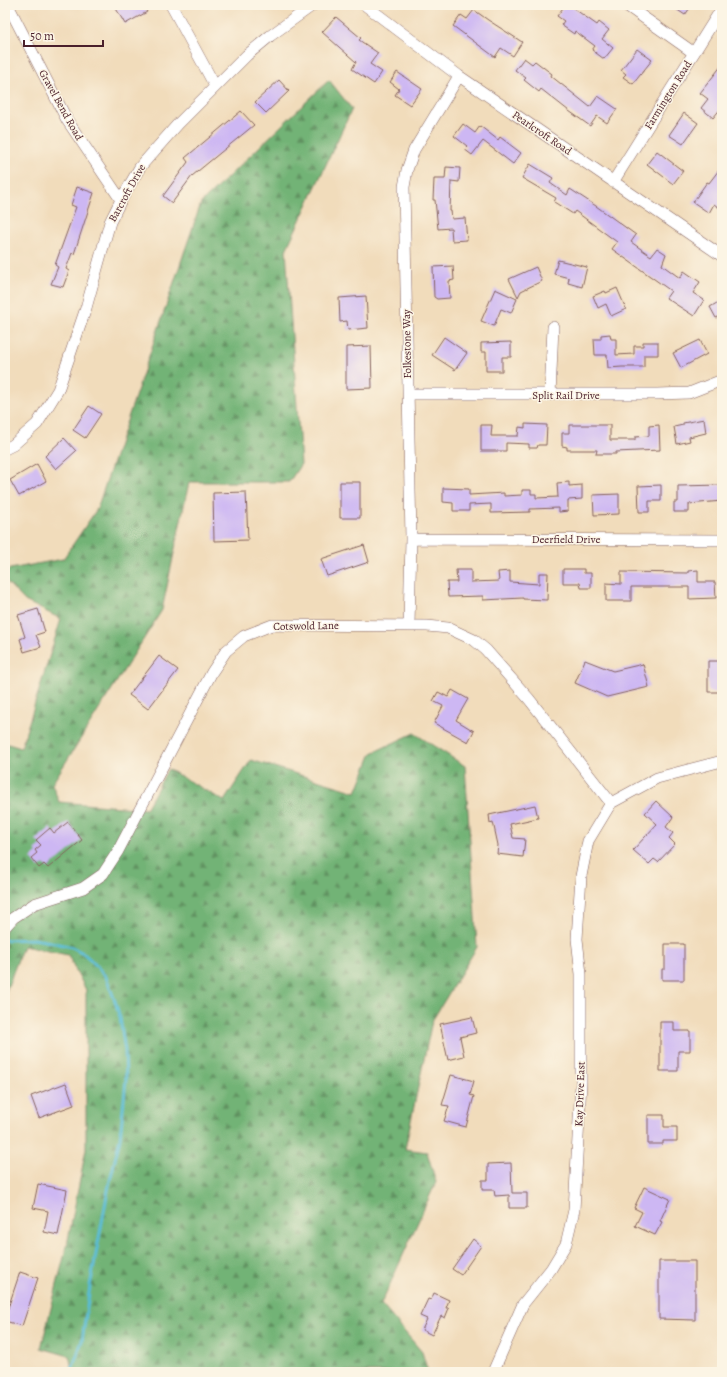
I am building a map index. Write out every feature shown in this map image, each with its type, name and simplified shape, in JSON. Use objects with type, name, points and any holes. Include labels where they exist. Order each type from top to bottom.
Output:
[{"type":"street","name":"Gravel Bend Road","points":[[8,5],[67,120],[120,200]]},
{"type":"street","points":[[171,5],[216,86]]},
{"type":"street","name":"Barcroft Drive","points":[[5,449],[13,445],[37,424],[58,390],[86,308],[110,222],[120,200],[140,167],[178,124],[247,55],[270,36],[313,5]]},
{"type":"street","name":"Pearlcroft Road","points":[[365,5],[459,76],[722,256]]},
{"type":"street","points":[[626,5],[694,53]]},
{"type":"street","name":"Farmington Road","points":[[613,182],[722,8]]},
{"type":"street","name":"Folkestone Way","points":[[409,625],[411,539],[404,187],[407,170],[414,150],[459,76]]},
{"type":"street","points":[[550,395],[553,327]]},
{"type":"street","name":"Split Rail Drive","points":[[408,394],[550,395],[689,393],[722,380]]},
{"type":"street","name":"Deerfield Drive","points":[[411,539],[722,540]]},
{"type":"street","name":"Cotswold Lane","points":[[5,927],[13,918],[34,904],[83,888],[103,874],[118,851],[212,672],[226,651],[244,636],[272,625],[409,625],[448,628],[474,640],[486,650],[528,699],[612,802]]},
{"type":"street","points":[[612,802],[657,778],[722,760]]},
{"type":"street","name":"Kay Drive East","points":[[493,1372],[523,1304],[551,1269],[566,1244],[574,1210],[581,1083],[581,974],[577,939],[581,876],[588,841],[612,802]]},
{"type":"green space","points":[[329,80],[352,109],[286,250],[301,464],[289,482],[189,482],[162,610],[52,784],[59,802],[146,809],[168,769],[224,801],[251,760],[356,792],[372,753],[414,733],[465,766],[477,947],[432,1021],[405,1149],[427,1152],[436,1182],[381,1304],[422,1352],[428,1372],[73,1372],[69,1356],[41,1348],[67,1245],[86,1149],[86,990],[68,955],[23,946],[5,994],[5,743],[21,748],[61,619],[25,601],[5,580],[5,570],[63,559],[97,509],[201,203]]},
{"type":"building","points":[[114,5],[143,5],[147,12],[125,24]]},
{"type":"building","points":[[565,5],[569,5],[597,25],[599,22],[609,30],[602,39],[613,48],[604,59],[592,50],[595,46],[575,31],[574,34],[561,25],[564,21],[557,16]]},
{"type":"building","points":[[670,5],[692,5],[685,15]]},
{"type":"building","points":[[474,10],[522,42],[513,56],[501,48],[495,57],[453,26],[461,15],[467,19]]},
{"type":"building","points":[[336,17],[361,38],[359,40],[378,53],[370,64],[382,72],[374,84],[352,69],[356,62],[322,32]]},
{"type":"building","points":[[637,49],[652,60],[633,84],[623,77],[626,74],[621,70]]},
{"type":"building","points":[[524,58],[532,64],[535,61],[552,74],[551,76],[590,107],[598,96],[617,109],[607,123],[597,116],[590,126],[541,89],[539,92],[524,80],[526,78],[515,70]]},
{"type":"building","points":[[722,65],[722,107],[713,118],[701,108],[708,99],[700,93]]},
{"type":"building","points":[[397,72],[422,89],[410,105],[395,95],[399,89],[390,82]]},
{"type":"building","points":[[279,80],[289,91],[266,113],[255,102]]},
{"type":"building","points":[[241,111],[254,125],[192,176],[172,203],[163,196],[188,162],[185,158]]},
{"type":"building","points":[[684,113],[698,123],[683,144],[669,135]]},
{"type":"building","points":[[463,124],[475,133],[480,126],[498,140],[500,137],[521,153],[513,164],[483,141],[472,155],[464,149],[467,146],[454,136]]},
{"type":"building","points":[[657,151],[683,171],[673,184],[647,164]]},
{"type":"building","points":[[530,164],[553,178],[550,183],[567,195],[570,189],[636,235],[631,242],[651,256],[657,248],[666,254],[662,265],[680,278],[684,271],[700,282],[693,293],[704,300],[694,316],[666,298],[671,291],[612,249],[617,242],[575,211],[573,214],[554,202],[556,198],[522,178]]},
{"type":"building","points":[[722,166],[722,210],[714,204],[709,213],[693,202],[707,182],[709,183]]},
{"type":"building","points":[[446,167],[460,168],[459,182],[451,181],[450,211],[452,219],[465,218],[467,240],[452,241],[451,228],[438,229],[435,200],[433,200],[434,179],[445,179]]},
{"type":"building","points":[[77,187],[94,193],[74,254],[72,253],[66,269],[69,271],[63,287],[51,284],[58,267],[55,265],[76,207],[71,205]]},
{"type":"building","points":[[558,260],[587,267],[582,287],[568,283],[569,278],[554,274]]},
{"type":"building","points":[[453,266],[454,280],[449,281],[450,298],[437,299],[434,297],[433,267]]},
{"type":"building","points":[[536,267],[542,281],[521,291],[518,297],[509,279]]},
{"type":"building","points":[[617,288],[626,309],[611,316],[606,304],[598,308],[593,296],[605,291],[606,293]]},
{"type":"building","points":[[495,289],[517,299],[511,313],[501,309],[494,326],[481,321]]},
{"type":"building","points":[[366,296],[368,328],[348,330],[347,321],[340,322],[339,298]]},
{"type":"building","points":[[722,300],[722,315],[716,318],[710,307]]},
{"type":"building","points":[[610,334],[611,339],[616,339],[616,355],[634,354],[634,346],[643,346],[643,342],[658,342],[658,355],[644,355],[644,367],[608,368],[607,355],[595,355],[594,339],[601,339],[601,335]]},
{"type":"building","points":[[444,337],[467,353],[455,370],[432,355]]},
{"type":"building","points":[[700,340],[707,354],[681,368],[673,353]]},
{"type":"building","points":[[511,342],[511,357],[502,357],[502,371],[486,371],[486,352],[481,352],[481,343]]},
{"type":"building","points":[[371,346],[372,388],[346,389],[346,347]]},
{"type":"building","points":[[89,406],[101,414],[85,438],[73,430]]},
{"type":"building","points":[[704,419],[706,433],[689,437],[690,441],[677,444],[674,427],[683,425],[683,423]]},
{"type":"building","points":[[525,424],[547,425],[546,445],[538,445],[537,448],[529,448],[529,444],[506,443],[506,451],[481,451],[481,425],[492,425],[491,436],[518,436],[519,427],[525,428]]},
{"type":"building","points":[[569,425],[610,425],[610,440],[635,440],[635,437],[649,436],[649,426],[659,425],[660,450],[616,452],[616,454],[596,454],[597,450],[567,450],[567,447],[562,446],[562,433],[569,433]]},
{"type":"building","points":[[64,438],[76,451],[56,469],[45,456]]},
{"type":"building","points":[[37,464],[46,481],[19,496],[10,480]]},
{"type":"building","points":[[340,482],[360,482],[360,518],[340,518]]},
{"type":"building","points":[[569,482],[569,486],[582,485],[582,499],[568,500],[568,511],[559,512],[559,508],[530,509],[530,512],[491,513],[491,504],[469,505],[469,511],[453,511],[453,503],[443,502],[443,488],[469,489],[469,495],[504,493],[504,496],[522,495],[522,490],[531,490],[531,494],[536,494],[536,498],[558,497],[557,483]]},
{"type":"building","points":[[661,485],[661,501],[649,501],[649,512],[639,512],[638,486]]},
{"type":"building","points":[[722,485],[722,501],[689,504],[689,512],[674,512],[674,502],[678,502],[678,486]]},
{"type":"building","points":[[246,492],[248,540],[214,541],[213,493]]},
{"type":"building","points":[[619,494],[619,514],[594,515],[593,495]]},
{"type":"building","points":[[364,545],[369,562],[327,576],[321,559]]},
{"type":"building","points":[[563,569],[584,569],[584,573],[591,573],[591,588],[581,588],[580,583],[563,583]]},
{"type":"building","points":[[456,570],[471,570],[471,582],[499,581],[498,572],[510,571],[510,582],[539,584],[539,573],[548,573],[547,600],[523,598],[483,600],[483,596],[448,597],[447,582],[457,582]]},
{"type":"building","points":[[698,570],[698,582],[715,582],[716,598],[689,599],[689,587],[631,587],[631,601],[606,601],[606,583],[621,584],[621,572],[688,573],[688,571]]},
{"type":"building","points":[[38,609],[45,632],[36,635],[41,647],[24,652],[20,639],[25,637],[18,615]]},
{"type":"building","points":[[159,656],[178,670],[148,709],[129,695]]},
{"type":"building","points":[[585,660],[613,671],[643,664],[649,687],[607,697],[575,683]]},
{"type":"building","points":[[708,661],[722,661],[722,688],[720,688],[720,692],[708,692]]},
{"type":"building","points":[[452,690],[468,699],[456,720],[474,731],[468,742],[434,723],[443,706],[433,701],[438,692],[448,697]]},
{"type":"building","points":[[656,801],[673,817],[666,827],[673,833],[669,838],[675,844],[658,862],[654,859],[649,864],[633,850],[657,824],[645,813]]},
{"type":"building","points":[[535,805],[538,818],[510,824],[513,838],[525,839],[523,857],[497,854],[498,845],[493,822],[490,823],[489,815]]},
{"type":"building","points":[[68,822],[82,840],[48,868],[44,864],[39,868],[31,858],[37,853],[35,850],[41,845],[36,840],[50,828],[54,833]]},
{"type":"building","points":[[665,944],[684,944],[684,980],[662,980],[662,969],[665,969]]},
{"type":"building","points":[[472,1017],[476,1033],[460,1037],[464,1056],[448,1060],[440,1024]]},
{"type":"building","points":[[660,1022],[674,1022],[674,1031],[690,1031],[690,1051],[678,1051],[678,1071],[660,1071]]},
{"type":"building","points":[[451,1075],[474,1081],[470,1095],[474,1096],[466,1127],[444,1121],[449,1106],[442,1105]]},
{"type":"building","points":[[66,1083],[74,1105],[39,1118],[31,1096]]},
{"type":"building","points":[[648,1115],[664,1115],[664,1127],[677,1127],[677,1141],[663,1141],[663,1144],[648,1144]]},
{"type":"building","points":[[511,1163],[512,1193],[527,1193],[527,1208],[509,1208],[509,1195],[495,1196],[494,1190],[482,1190],[482,1180],[488,1180],[488,1164]]},
{"type":"building","points":[[38,1184],[67,1190],[58,1235],[44,1232],[48,1211],[33,1208]]},
{"type":"building","points":[[644,1187],[670,1199],[660,1221],[662,1222],[655,1235],[635,1226],[642,1212],[634,1208]]},
{"type":"building","points":[[473,1239],[481,1246],[461,1275],[452,1269]]},
{"type":"building","points":[[659,1261],[695,1261],[695,1320],[659,1319]]},
{"type":"building","points":[[20,1272],[38,1278],[22,1326],[5,1321]]},
{"type":"building","points":[[434,1293],[449,1300],[446,1308],[449,1308],[445,1318],[441,1316],[432,1335],[422,1330],[427,1319],[420,1316],[428,1299],[431,1300]]},
{"type":"waterway","points":[[5,940],[34,939],[72,947],[83,953],[106,977],[120,1018],[125,1051],[126,1080],[120,1138],[109,1185],[90,1286],[82,1341],[71,1372]]}]
